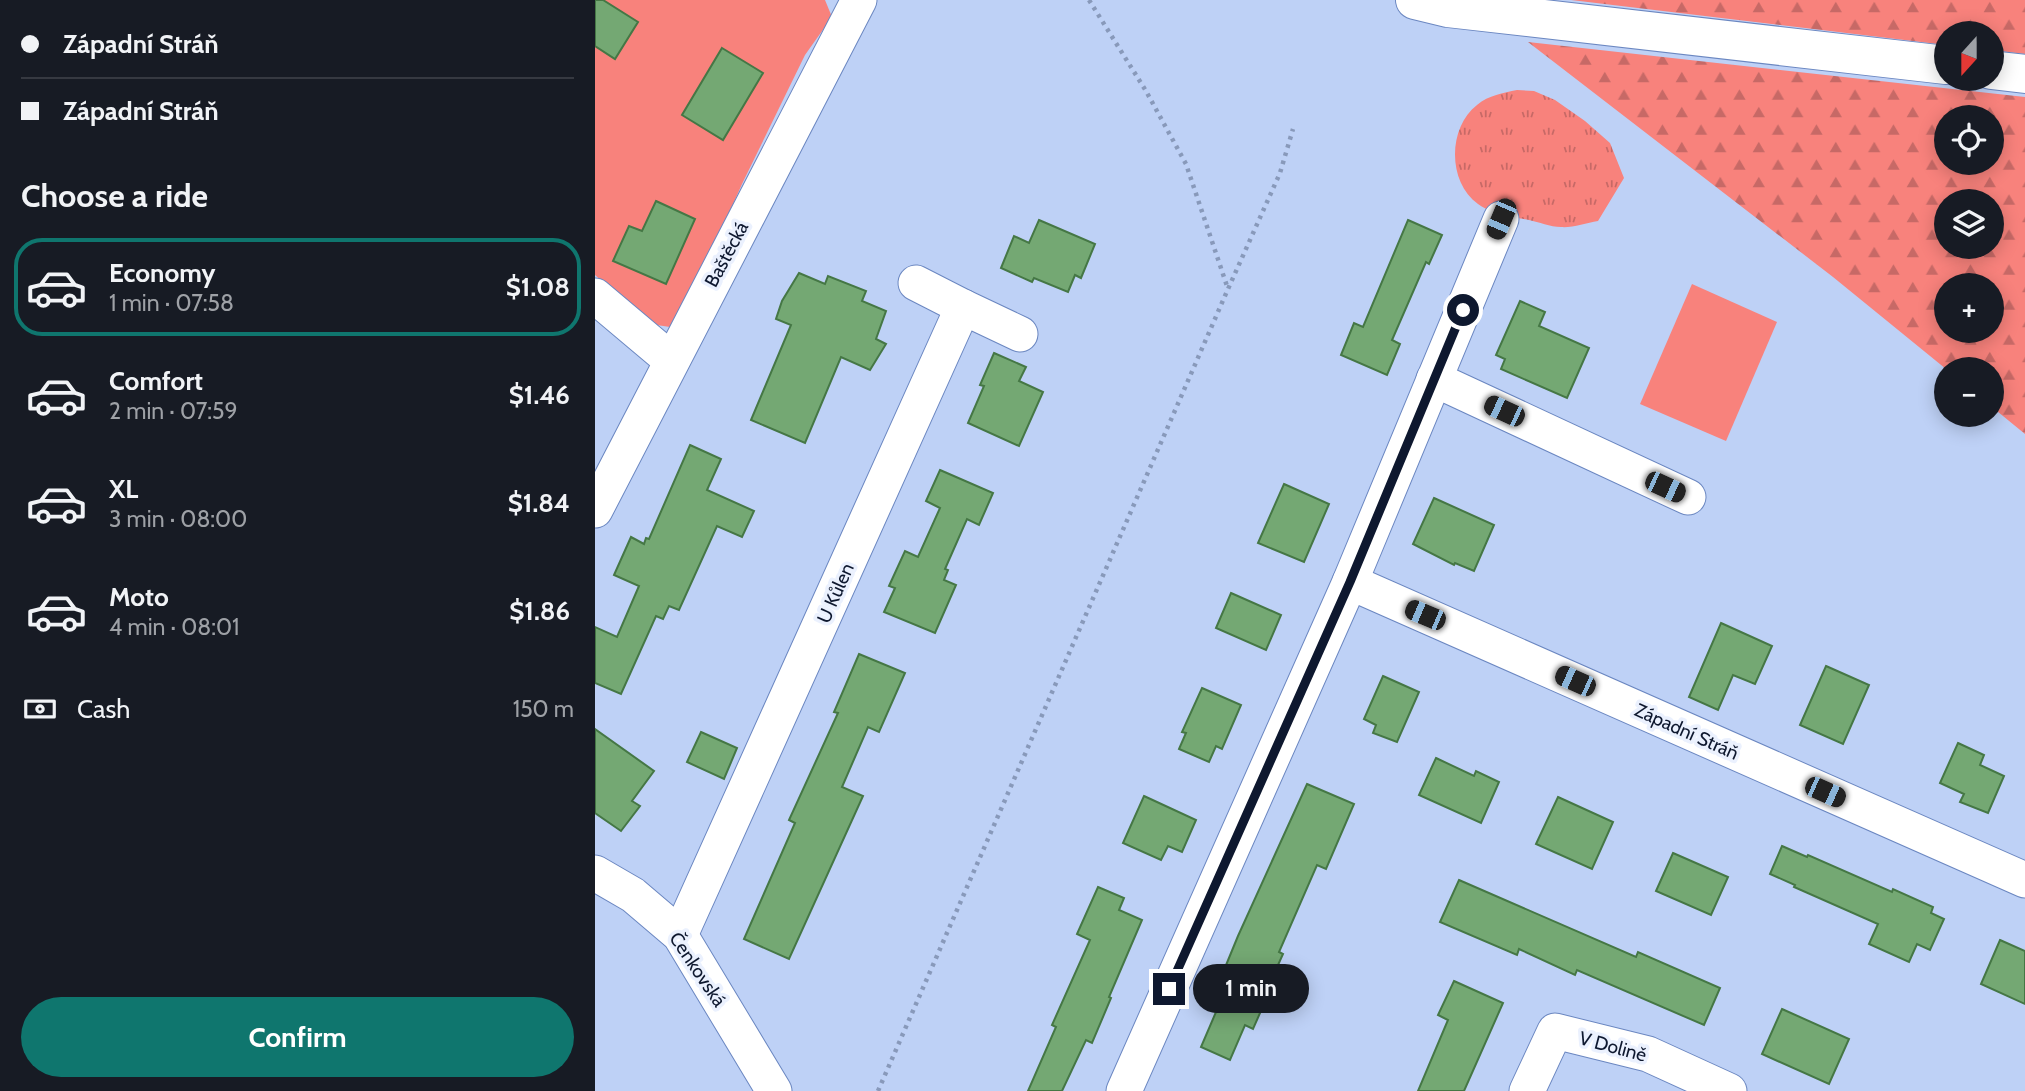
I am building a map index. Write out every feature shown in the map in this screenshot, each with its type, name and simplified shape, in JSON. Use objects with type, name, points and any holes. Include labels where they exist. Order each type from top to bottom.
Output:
[{"type":"street","name":"Baštěcká","points":[[595,510],[859,0]]},
{"type":"street","points":[[1415,0],[1448,8],[1934,64]]},
{"type":"street","points":[[2004,72],[2025,74]]},
{"type":"street","points":[[1123,1091],[1350,582],[1501,219]]},
{"type":"street","points":[[916,282],[1020,334]]},
{"type":"street","points":[[595,296],[671,360]]},
{"type":"street","name":"U Kůlen","points":[[680,935],[964,307]]},
{"type":"street","points":[[1434,379],[1688,498]]},
{"type":"street","name":"Západní Stráň","points":[[1350,582],[2025,880]]},
{"type":"street","name":"Čenkovská","points":[[595,873],[633,895],[680,935],[774,1091]]},
{"type":"street","name":"V Dolině","points":[[1527,1091],[1555,1031],[1648,1054],[1729,1091]]},
{"type":"path","points":[[1089,0],[1146,91],[1185,164],[1228,289]]},
{"type":"path","points":[[878,1091],[1280,173],[1293,129]]},
{"type":"green space","points":[[595,0],[825,0],[832,17],[805,55],[742,184],[680,324],[670,327],[650,324],[595,275]]},
{"type":"green space","points":[[1571,0],[2025,0],[2025,54],[2004,51],[2004,21],[1934,21],[1934,44]]},
{"type":"green space","points":[[1528,42],[1934,87],[1934,91],[1971,91],[2025,97],[2025,434],[2004,417],[2004,357],[1934,357],[1934,359],[1833,277]]},
{"type":"green space","points":[[1517,90],[1534,91],[1555,100],[1610,143],[1624,178],[1598,221],[1561,227],[1509,217],[1485,208],[1468,194],[1456,169],[1456,140],[1461,127],[1467,115],[1477,105],[1496,95]]},
{"type":"green space","points":[[1692,284],[1777,322],[1726,441],[1640,404]]},
{"type":"building","points":[[595,0],[603,0],[638,22],[615,59],[595,46]]},
{"type":"building","points":[[722,48],[763,73],[723,140],[682,115]]},
{"type":"building","points":[[656,201],[695,219],[666,284],[613,261],[629,226],[642,231]]},
{"type":"building","points":[[1039,220],[1095,244],[1081,278],[1075,275],[1068,292],[1034,278],[1032,282],[1001,268],[1014,236],[1029,243]]},
{"type":"building","points":[[1408,220],[1442,235],[1429,264],[1426,262],[1392,340],[1400,344],[1387,375],[1341,355],[1354,323],[1363,327]]},
{"type":"building","points":[[799,273],[825,284],[828,276],[866,291],[862,301],[886,311],[876,339],[886,344],[870,370],[841,357],[805,443],[751,420],[791,325],[776,319],[782,301]]},
{"type":"building","points":[[1520,301],[1545,312],[1539,326],[1589,348],[1567,398],[1501,369],[1505,359],[1496,355]]},
{"type":"building","points":[[994,353],[1026,367],[1019,381],[1043,392],[1019,446],[968,423],[984,386],[980,385]]},
{"type":"building","points":[[690,445],[721,459],[707,490],[754,511],[742,537],[717,526],[679,610],[669,606],[663,619],[656,616],[621,694],[595,683],[595,627],[617,637],[639,586],[614,575],[631,537],[644,544],[646,538],[649,539]]},
{"type":"building","points":[[940,470],[993,493],[979,525],[967,519],[945,569],[948,570],[944,580],[956,585],[935,633],[884,612],[895,588],[889,586],[905,551],[918,557],[940,508],[926,501]]},
{"type":"building","points":[[1284,484],[1329,504],[1304,562],[1258,543]]},
{"type":"building","points":[[1434,498],[1494,525],[1474,571],[1455,563],[1454,565],[1413,544]]},
{"type":"building","points":[[1231,593],[1281,615],[1266,650],[1216,628]]},
{"type":"building","points":[[1721,623],[1772,646],[1755,684],[1733,675],[1718,710],[1689,697]]},
{"type":"building","points":[[859,654],[905,673],[879,732],[868,727],[842,787],[863,796],[789,959],[744,939],[795,823],[789,820],[838,713],[834,712]]},
{"type":"building","points":[[1826,666],[1869,685],[1843,744],[1800,725]]},
{"type":"building","points":[[1383,676],[1419,692],[1397,742],[1373,733],[1376,725],[1364,719]]},
{"type":"building","points":[[1202,688],[1241,705],[1222,749],[1216,746],[1209,762],[1179,749],[1186,733],[1182,732]]},
{"type":"building","points":[[595,729],[654,771],[632,801],[640,806],[621,831],[595,813]]},
{"type":"building","points":[[701,732],[737,748],[724,779],[687,762]]},
{"type":"building","points":[[1958,743],[1984,755],[1980,765],[2004,776],[1988,813],[1960,802],[1964,794],[1940,783]]},
{"type":"building","points":[[1436,758],[1474,776],[1476,771],[1499,782],[1481,823],[1419,795]]},
{"type":"building","points":[[1307,784],[1354,804],[1326,869],[1317,865],[1279,952],[1283,954],[1253,1029],[1245,1025],[1230,1060],[1201,1047],[1216,1012],[1208,1009]]},
{"type":"building","points":[[1144,796],[1196,820],[1182,852],[1168,846],[1161,860],[1123,843]]},
{"type":"building","points":[[1558,797],[1613,822],[1592,869],[1536,844]]},
{"type":"building","points":[[1782,846],[1933,907],[1931,913],[1944,919],[1930,950],[1917,944],[1909,962],[1869,944],[1878,924],[1770,874]]},
{"type":"building","points":[[1673,853],[1728,877],[1711,915],[1656,891]]},
{"type":"building","points":[[1459,880],[1636,957],[1638,952],[1720,988],[1704,1025],[1577,970],[1575,975],[1519,949],[1517,955],[1440,922]]},
{"type":"building","points":[[1098,887],[1124,898],[1119,910],[1142,920],[1092,1043],[1086,1040],[1062,1091],[1028,1091],[1056,1027],[1052,1025],[1090,940],[1077,934]]},
{"type":"building","points":[[2000,940],[2025,951],[2025,1004],[1981,984]]},
{"type":"building","points":[[1454,981],[1503,1003],[1464,1091],[1418,1091],[1448,1020],[1438,1015]]},
{"type":"building","points":[[1782,1009],[1849,1039],[1829,1084],[1762,1054]]},
{"type":"route","points":[[1169,989],[1350,582],[1463,310]]}]
